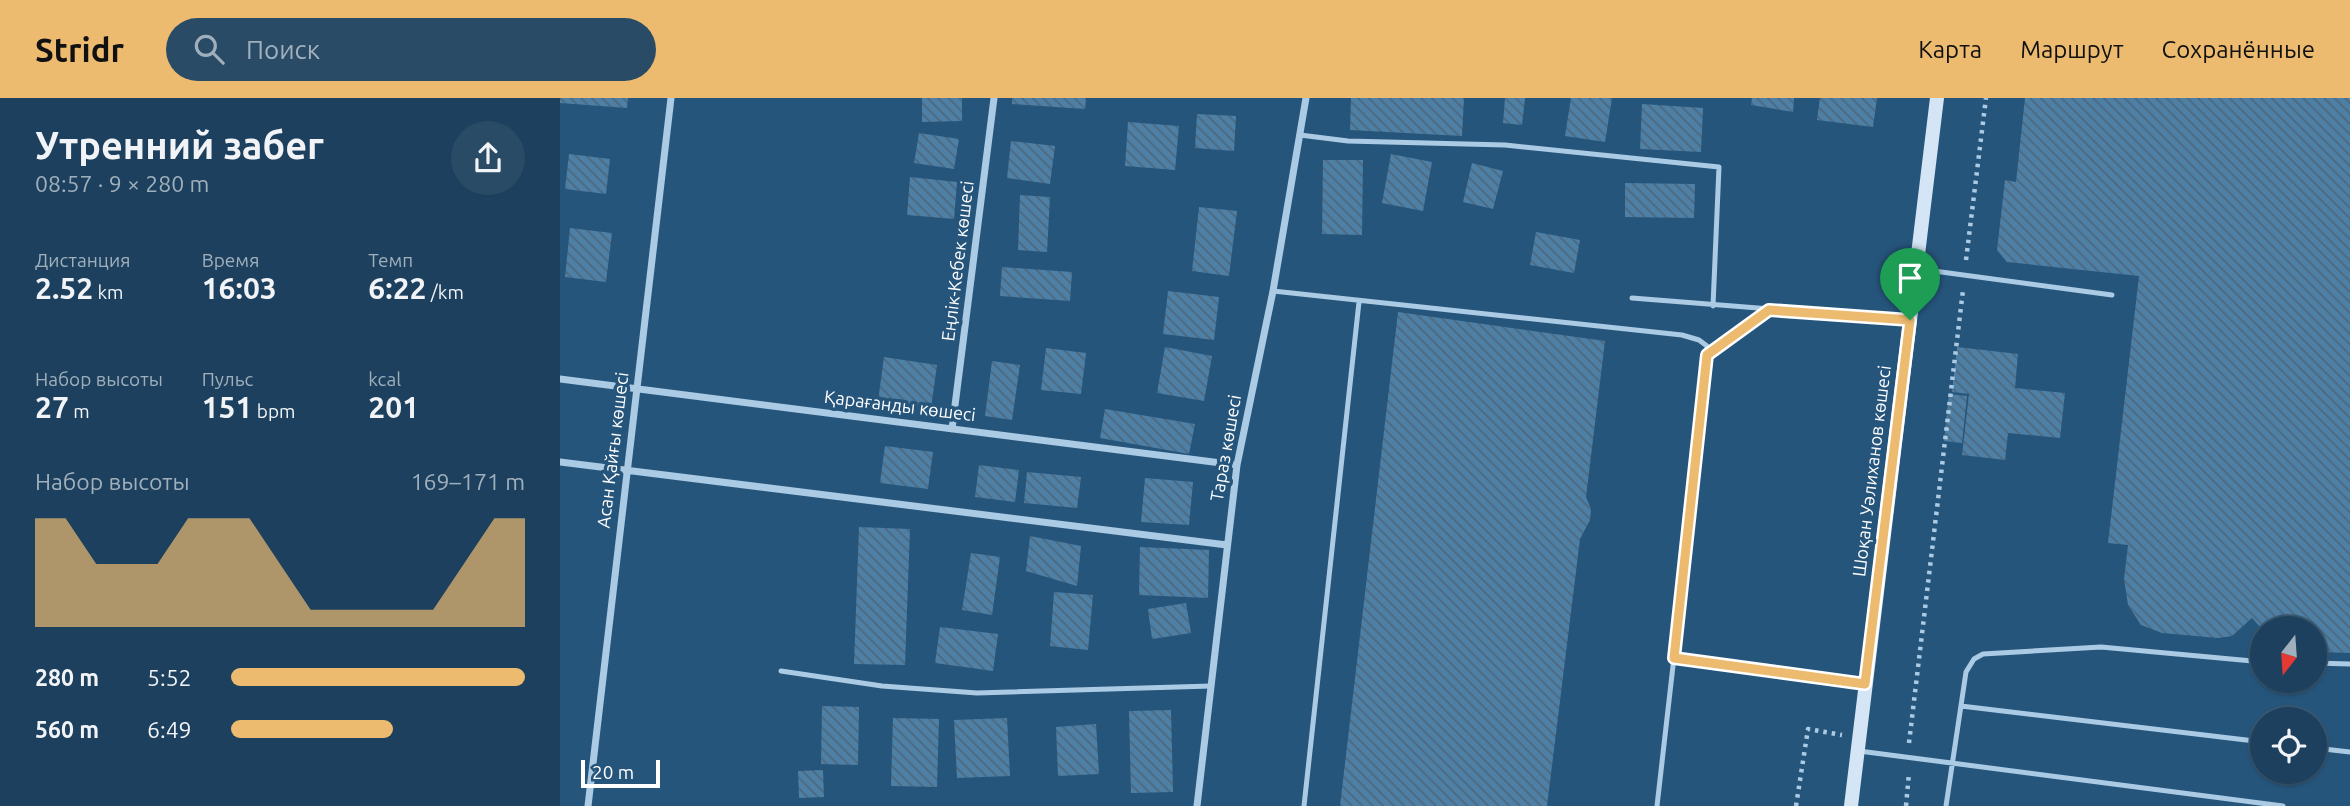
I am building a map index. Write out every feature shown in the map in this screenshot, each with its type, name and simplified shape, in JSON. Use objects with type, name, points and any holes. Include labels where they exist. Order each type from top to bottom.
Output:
[{"type":"main road","name":"Шоқан Уәлиханов көшесі","points":[[1851,806],[1937,98]]},
{"type":"street","name":"Асан Қайғы көшесі","points":[[588,806],[671,98]]},
{"type":"street","name":"Еңлік-Кебек көшесі","points":[[952,429],[994,98]]},
{"type":"street","name":"Тараз көшесі","points":[[1197,806],[1237,465],[1273,291],[1306,98]]},
{"type":"street","name":"Қарағанды көшесі","points":[[560,379],[1237,465]]},
{"type":"street","points":[[560,462],[1227,545]]},
{"type":"lane","points":[[1300,135],[1348,141],[1504,145],[1719,167],[1713,306]]},
{"type":"lane","points":[[1916,269],[2112,295]]},
{"type":"lane","points":[[1273,291],[1682,335],[1699,340],[1707,346],[1657,806]]},
{"type":"lane","points":[[1632,298],[1910,320]]},
{"type":"lane","points":[[1304,806],[1359,302]]},
{"type":"lane","points":[[1707,355],[1769,310]]},
{"type":"lane","points":[[1947,806],[1966,672],[1974,659],[1983,654],[2101,647],[2250,661]]},
{"type":"lane","points":[[1674,658],[1865,684]]},
{"type":"lane","points":[[2328,663],[2350,664]]},
{"type":"lane","points":[[781,671],[882,686],[977,693],[1211,687]]},
{"type":"lane","points":[[1961,706],[2250,740]]},
{"type":"lane","points":[[2327,749],[2350,752]]},
{"type":"lane","points":[[1857,751],[2283,806]]},
{"type":"path","points":[[1906,806],[1909,742],[1986,98]]},
{"type":"path","points":[[1797,806],[1808,729]]},
{"type":"building","points":[[560,98],[628,98],[627,108],[560,103]]},
{"type":"building","points":[[922,98],[962,98],[962,121],[922,122]]},
{"type":"building","points":[[1012,98],[1086,98],[1085,109],[1012,104]]},
{"type":"building","points":[[1351,98],[1464,98],[1462,136],[1350,130]]},
{"type":"building","points":[[1505,98],[1525,98],[1522,125],[1503,123]]},
{"type":"building","points":[[1571,98],[1612,98],[1605,142],[1565,136]]},
{"type":"building","points":[[1752,98],[1794,98],[1793,112],[1751,105]]},
{"type":"building","points":[[1820,98],[1877,98],[1873,127],[1817,120]]},
{"type":"building","points":[[2025,98],[2350,98],[2350,653],[2328,652],[2328,616],[2250,616],[2250,620],[2232,636],[2218,638],[2162,633],[2141,625],[2128,605],[2124,579],[2128,545],[2108,543],[2139,276],[2007,262],[1997,250],[2005,180],[2016,182]]},
{"type":"building","points":[[1642,104],[1703,108],[1701,152],[1640,149]]},
{"type":"building","points":[[1197,114],[1236,116],[1234,151],[1195,148]]},
{"type":"building","points":[[1128,122],[1179,126],[1175,170],[1125,166]]},
{"type":"building","points":[[919,133],[959,139],[954,169],[914,163]]},
{"type":"building","points":[[1011,141],[1055,146],[1050,184],[1007,178]]},
{"type":"building","points":[[569,154],[610,159],[606,194],[565,189]]},
{"type":"building","points":[[1391,154],[1432,162],[1423,211],[1382,203]]},
{"type":"building","points":[[1323,160],[1363,160],[1362,235],[1322,234]]},
{"type":"building","points":[[1472,163],[1503,171],[1493,209],[1463,202]]},
{"type":"building","points":[[910,177],[957,182],[954,219],[907,215]]},
{"type":"building","points":[[1625,183],[1695,184],[1694,218],[1625,217]]},
{"type":"building","points":[[1020,195],[1050,197],[1047,252],[1018,250]]},
{"type":"building","points":[[1199,207],[1237,211],[1229,276],[1192,271]]},
{"type":"building","points":[[570,228],[612,233],[606,282],[565,277]]},
{"type":"building","points":[[1536,232],[1580,240],[1574,273],[1530,265]]},
{"type":"building","points":[[1002,267],[1072,272],[1070,301],[1000,296]]},
{"type":"building","points":[[1168,291],[1219,297],[1214,340],[1163,334]]},
{"type":"building","points":[[1398,312],[1605,341],[1586,497],[1591,509],[1590,520],[1580,539],[1547,806],[1340,806]]},
{"type":"building","points":[[1165,347],[1212,356],[1204,401],[1157,393]]},
{"type":"building","points":[[1957,347],[2018,354],[2015,388],[2065,393],[2060,438],[2008,433],[2005,460],[1962,455],[1969,394],[1952,392]]},
{"type":"building","points":[[1046,348],[1086,353],[1081,394],[1041,390]]},
{"type":"building","points":[[884,357],[937,365],[931,408],[878,401]]},
{"type":"building","points":[[992,361],[1020,365],[1012,420],[985,416]]},
{"type":"building","points":[[1949,394],[1967,396],[1962,443],[1944,441]]},
{"type":"building","points":[[1105,409],[1195,424],[1189,454],[1100,438]]},
{"type":"building","points":[[885,446],[933,452],[928,489],[880,483]]},
{"type":"building","points":[[979,465],[1019,470],[1015,502],[975,497]]},
{"type":"building","points":[[1027,472],[1081,477],[1077,508],[1024,503]]},
{"type":"building","points":[[1145,478],[1193,482],[1189,525],[1141,522]]},
{"type":"building","points":[[859,527],[910,529],[905,665],[854,664]]},
{"type":"building","points":[[1030,536],[1081,546],[1077,586],[1026,571]]},
{"type":"building","points":[[1140,547],[1209,550],[1208,598],[1139,595]]},
{"type":"building","points":[[971,553],[1000,557],[992,615],[962,610]]},
{"type":"building","points":[[1054,592],[1093,595],[1088,650],[1050,646]]},
{"type":"building","points":[[1186,603],[1191,633],[1152,639],[1148,609]]},
{"type":"building","points":[[940,627],[998,634],[993,671],[935,663]]},
{"type":"building","points":[[822,706],[859,707],[858,765],[821,764]]},
{"type":"building","points":[[1171,710],[1173,792],[1131,793],[1129,711]]},
{"type":"building","points":[[893,718],[939,719],[937,787],[891,786]]},
{"type":"building","points":[[1007,718],[1010,776],[957,778],[954,720]]},
{"type":"building","points":[[1096,724],[1099,774],[1058,776],[1056,727]]},
{"type":"building","points":[[823,770],[824,797],[799,798],[798,771]]},
{"type":"route","points":[[1769,310],[1910,320],[1865,684],[1674,658],[1707,355],[1769,310]]}]
